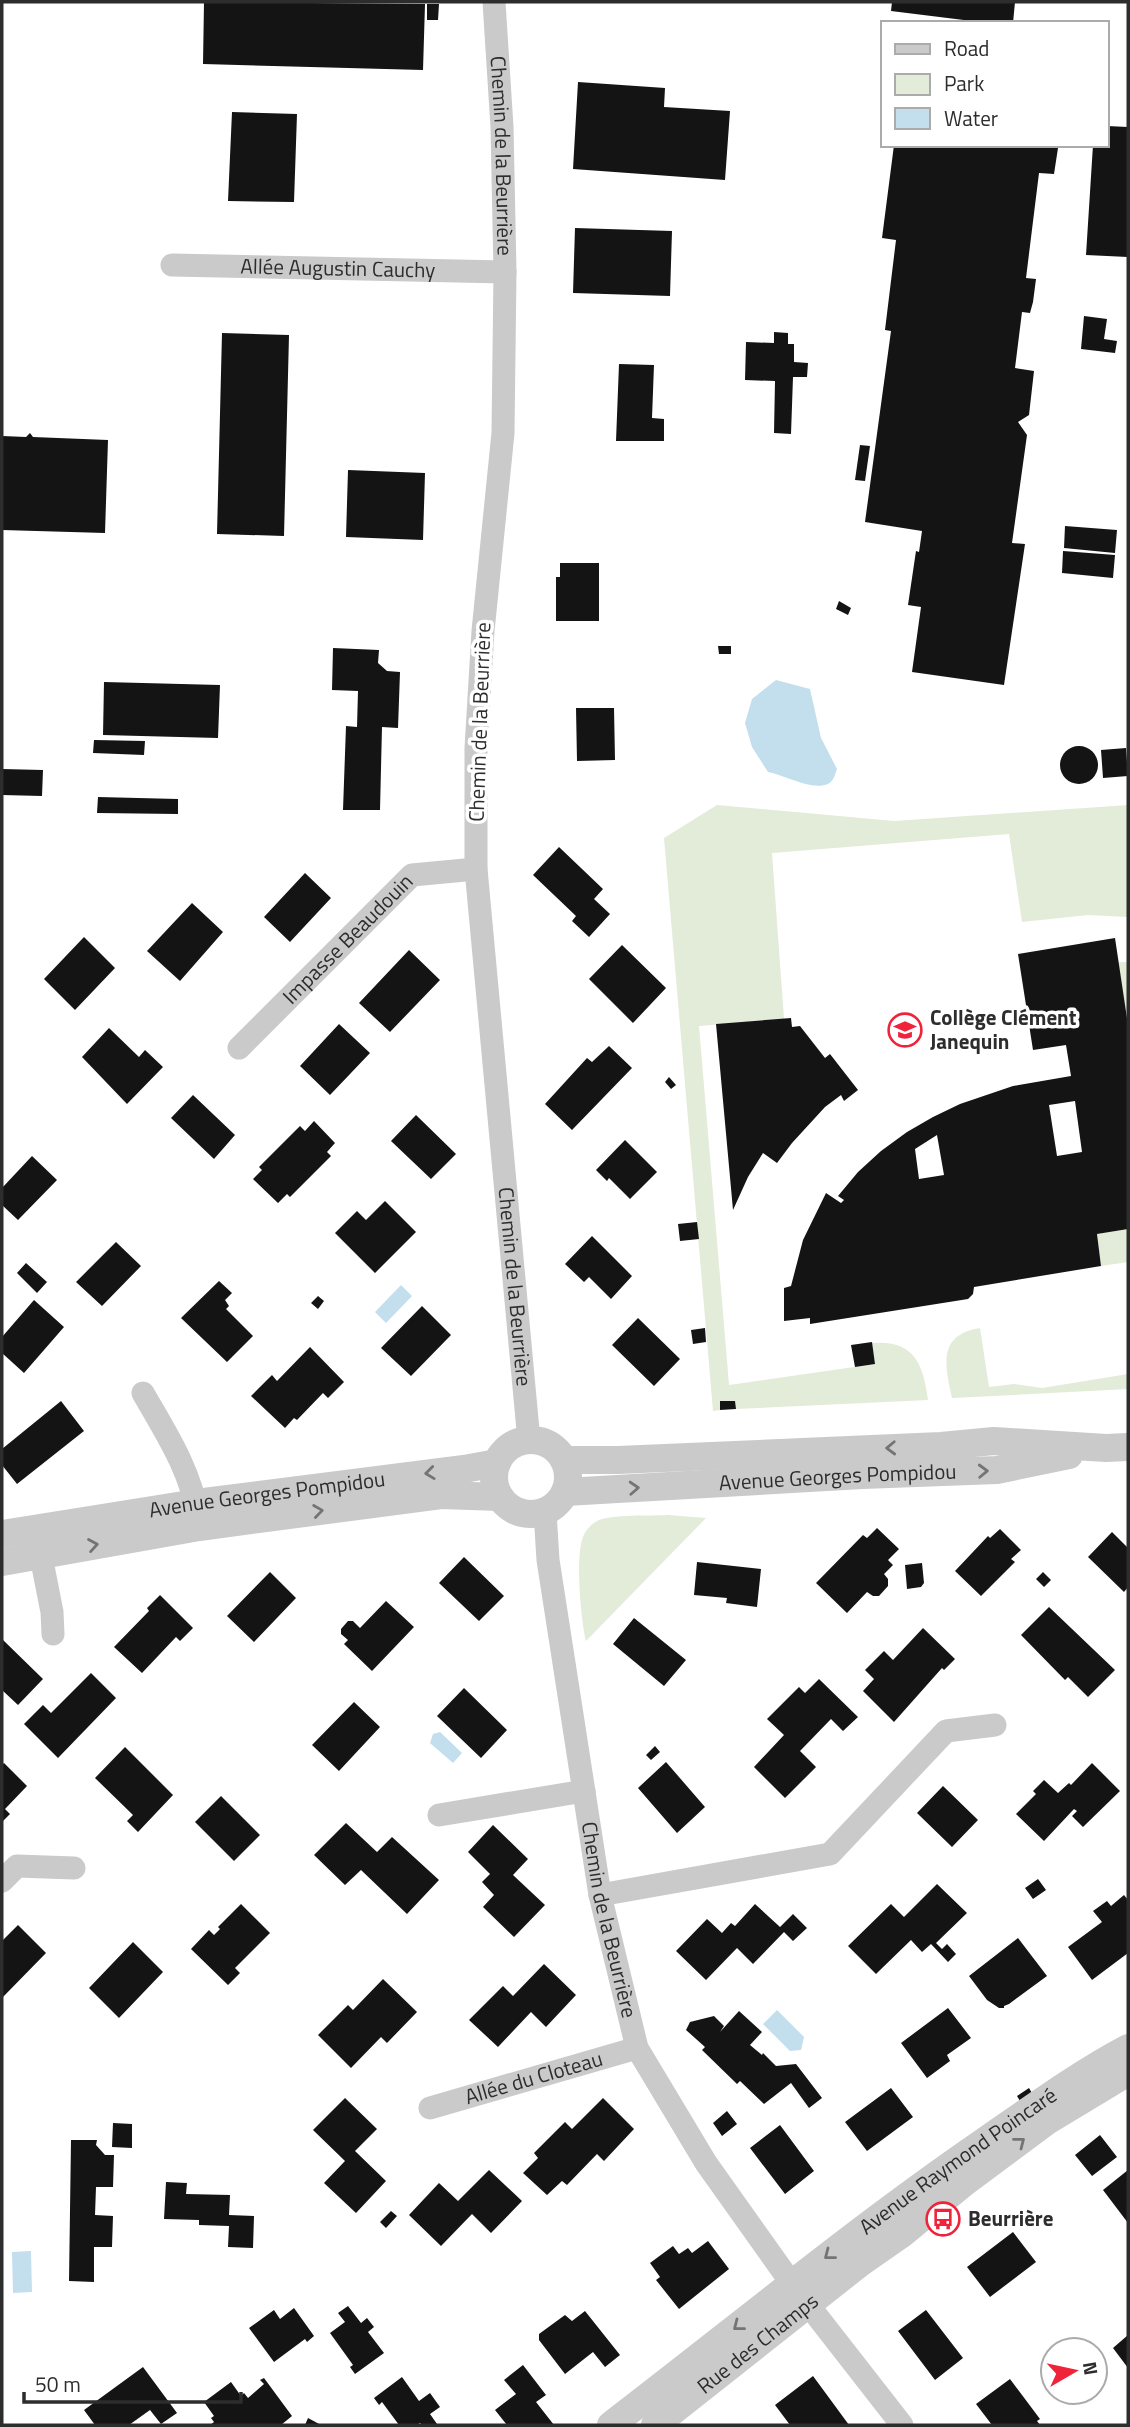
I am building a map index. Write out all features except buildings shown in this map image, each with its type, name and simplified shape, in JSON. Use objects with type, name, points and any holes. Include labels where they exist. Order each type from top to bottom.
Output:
[{"type":"street","name":"Chemin de la Beurrière","points":[[494,2],[502,127],[505,272],[503,433],[482,644],[476,748],[476,869],[529,1440]]},
{"type":"street","name":"Allée Augustin Cauchy","points":[[172,265],[505,272]]},
{"type":"street","name":"Impasse Beaudouin","points":[[239,1048],[412,875],[476,869]]},
{"type":"street","points":[[143,1393],[183,1464],[197,1515]]},
{"type":"street","points":[[529,1440],[543,1442],[555,1449],[568,1470],[565,1492],[560,1500],[545,1512]]},
{"type":"street","name":"Avenue Georges Pompidou","points":[[2,1534],[38,1541],[464,1469],[497,1463],[510,1447],[529,1440]]},
{"type":"street","name":"Avenue Georges Pompidou","points":[[564,1460],[618,1460],[994,1441],[1117,1447]]},
{"type":"street","name":"Avenue Georges Pompidou","points":[[565,1492],[997,1470],[1117,1447]]},
{"type":"street","points":[[497,1463],[495,1486],[500,1497]]},
{"type":"street","name":"Avenue Georges Pompidou","points":[[197,1515],[441,1495],[500,1497],[512,1509],[528,1514],[545,1512]]},
{"type":"street","name":"Chemin de la Beurrière","points":[[545,1512],[548,1560],[600,1895],[637,2048],[706,2163],[800,2294],[902,2425]]},
{"type":"street","points":[[38,1541],[52,1612],[53,1634]]},
{"type":"street","name":"Avenue Georges Pompidou","points":[[2,1562],[38,1541]]},
{"type":"street","points":[[600,1895],[830,1854],[946,1731],[995,1725]]},
{"type":"street","points":[[439,1815],[584,1791]]},
{"type":"street","points":[[2,1881],[17,1866],[74,1868]]},
{"type":"street","name":"Allée du Cloteau","points":[[430,2108],[637,2048]]},
{"type":"street","name":"Avenue Raymond Poincaré","points":[[800,2294],[956,2160],[1034,2106],[1128,2048]]},
{"type":"street","name":"Avenue Raymond Poincaré","points":[[860,2263],[1048,2121],[1128,2072]]},
{"type":"street","name":"Rue des Champs","points":[[611,2425],[800,2294],[860,2263]]},
{"type":"street","name":"Rue des Champs","points":[[655,2425],[800,2294]]},
{"type":"green space","points":[[717,805],[894,821],[1128,805],[1128,917],[1088,915],[1022,922],[1009,834],[772,853],[784,1019],[699,1026],[729,1385],[875,1364],[872,1343],[886,1343],[898,1345],[914,1356],[923,1375],[928,1400],[736,1409],[735,1401],[720,1401],[720,1410],[713,1411],[664,838]]},
{"type":"green space","points":[[1118,962],[1128,962],[1128,1025]]},
{"type":"green space","points":[[1128,1229],[1128,1262],[1101,1266],[1097,1234]]},
{"type":"green space","points":[[980,1328],[989,1387],[1014,1384],[1042,1388],[1128,1374],[1128,1389],[952,1398],[946,1364],[950,1345],[956,1337]]},
{"type":"green space","points":[[668,1515],[706,1518],[586,1641],[579,1573],[579,1558],[585,1532],[603,1519]]},
{"type":"water","points":[[776,680],[810,689],[821,738],[837,769],[828,784],[814,786],[768,772],[752,747],[745,723],[752,699]]},
{"type":"water","points":[[401,1285],[412,1296],[386,1323],[375,1312]]},
{"type":"water","points":[[440,1732],[462,1753],[453,1763],[430,1743],[433,1734]]},
{"type":"water","points":[[777,2010],[804,2037],[801,2050],[790,2051],[763,2024]]},
{"type":"water","points":[[31,2251],[32,2292],[13,2293],[12,2252]]},
{"type":"place","name":"Collège Clément Janequin","points":[[905,1030]]},
{"type":"place","name":"Beurrière","points":[[943,2219]]}]
